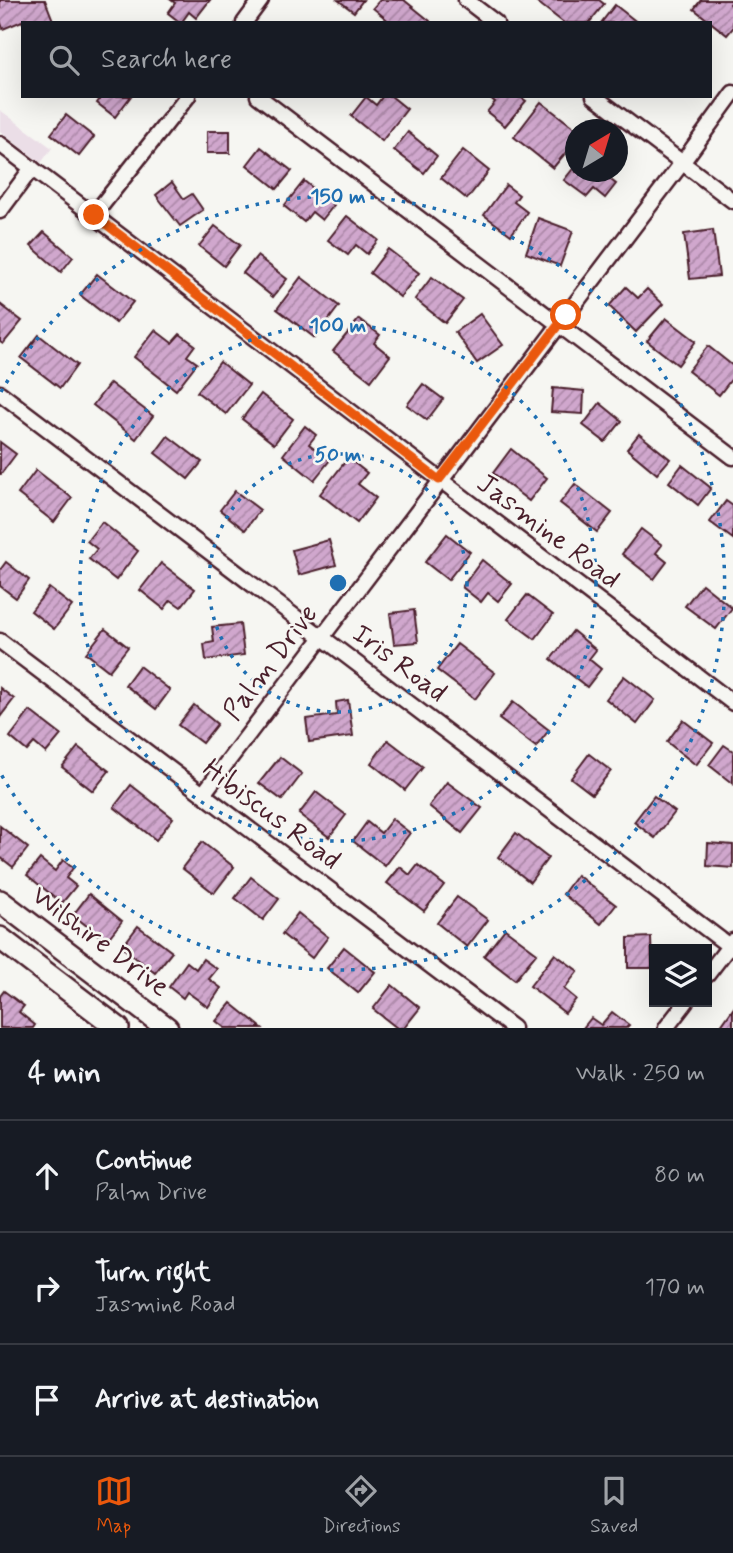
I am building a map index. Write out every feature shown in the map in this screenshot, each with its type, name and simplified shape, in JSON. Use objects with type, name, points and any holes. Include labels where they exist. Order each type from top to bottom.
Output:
[{"type":"street","points":[[245,21],[261,0]]},
{"type":"street","points":[[466,0],[493,21]]},
{"type":"street","name":"Palm Drive","points":[[203,794],[733,93]]},
{"type":"street","points":[[94,215],[186,98]]},
{"type":"street","points":[[261,98],[733,457]]},
{"type":"street","points":[[597,98],[733,201]]},
{"type":"street","name":"Jasmine Road","points":[[0,144],[733,703]]},
{"type":"street","points":[[0,211],[32,168]]},
{"type":"street","name":"Iris Road","points":[[0,393],[732,946]]},
{"type":"street","name":"Hibiscus Road","points":[[0,640],[513,1028]]},
{"type":"street","name":"Wilshire Drive","points":[[0,901],[167,1028]]},
{"type":"street","name":"Wilshire Drive","points":[[0,938],[118,1028]]},
{"type":"street","points":[[712,969],[732,946]]},
{"type":"street","points":[[666,1028],[682,1007]]},
{"type":"shaded area","points":[[0,110],[52,148],[41,163],[0,131]]},
{"type":"building","points":[[0,0],[45,0],[53,21],[21,21],[3,29]]},
{"type":"building","points":[[171,0],[210,0],[196,18],[189,12],[182,21],[168,13],[175,3]]},
{"type":"building","points":[[338,0],[363,0],[354,12]]},
{"type":"building","points":[[380,0],[404,0],[430,21],[389,21],[373,8]]},
{"type":"building","points":[[599,0],[604,4],[591,21],[561,21],[537,2]]},
{"type":"building","points":[[701,0],[733,0],[730,4],[733,7],[733,28],[727,35],[694,9]]},
{"type":"building","points":[[615,5],[635,21],[603,21]]},
{"type":"building","points":[[101,98],[129,98],[115,117],[97,103]]},
{"type":"building","points":[[365,98],[376,105],[381,98],[393,98],[407,109],[382,141],[351,116]]},
{"type":"building","points":[[490,98],[522,98],[526,101],[505,126],[487,112],[495,102]]},
{"type":"building","points":[[541,102],[565,121],[565,153],[553,168],[514,137]]},
{"type":"building","points":[[66,115],[94,137],[79,156],[51,134]]},
{"type":"building","points":[[207,131],[230,131],[230,153],[207,153]]},
{"type":"building","points":[[408,132],[437,156],[424,173],[394,150]]},
{"type":"building","points":[[261,147],[292,171],[277,189],[247,165]]},
{"type":"building","points":[[463,150],[489,171],[467,199],[441,178]]},
{"type":"building","points":[[304,181],[334,205],[322,220],[312,212],[304,222],[284,206]]},
{"type":"building","points":[[172,182],[184,199],[192,194],[203,210],[180,226],[156,195]]},
{"type":"building","points":[[567,182],[616,184],[605,198],[594,189],[587,197]]},
{"type":"building","points":[[506,185],[519,195],[514,202],[527,212],[511,235],[484,215]]},
{"type":"building","points":[[347,216],[378,240],[367,254],[356,245],[348,255],[328,240]]},
{"type":"building","points":[[538,218],[573,231],[560,266],[526,253]]},
{"type":"building","points":[[215,226],[240,245],[224,266],[199,246]]},
{"type":"building","points":[[713,230],[719,276],[690,279],[684,234]]},
{"type":"building","points":[[44,232],[73,257],[61,272],[31,246]]},
{"type":"building","points":[[388,249],[419,273],[400,297],[370,273]]},
{"type":"building","points":[[257,256],[287,279],[273,297],[243,273]]},
{"type":"building","points":[[97,274],[133,302],[116,323],[80,295]]},
{"type":"building","points":[[301,277],[339,306],[315,338],[277,309]]},
{"type":"building","points":[[432,277],[463,300],[445,323],[415,299]]},
{"type":"building","points":[[626,287],[638,298],[647,289],[663,304],[636,332],[609,306]]},
{"type":"building","points":[[0,304],[22,321],[3,344],[0,342]]},
{"type":"building","points":[[480,314],[503,345],[477,363],[455,332]]},
{"type":"building","points":[[666,318],[696,341],[678,365],[647,341]]},
{"type":"building","points":[[359,319],[380,335],[374,343],[390,356],[371,381],[333,351]]},
{"type":"building","points":[[155,330],[172,343],[180,334],[195,345],[187,356],[197,363],[176,390],[134,357]]},
{"type":"building","points":[[39,335],[77,365],[60,388],[21,358]]},
{"type":"building","points":[[708,346],[733,366],[733,377],[719,395],[688,371]]},
{"type":"building","points":[[220,362],[249,385],[226,414],[197,392]]},
{"type":"building","points":[[110,383],[153,416],[136,439],[93,405]]},
{"type":"building","points":[[423,384],[443,399],[427,420],[407,405]]},
{"type":"building","points":[[553,388],[584,391],[583,414],[551,412]]},
{"type":"building","points":[[261,394],[293,419],[274,444],[242,419]]},
{"type":"building","points":[[600,403],[622,421],[605,442],[583,425]]},
{"type":"building","points":[[305,426],[316,435],[309,444],[330,460],[314,480],[283,455]]},
{"type":"building","points":[[639,434],[670,459],[657,474],[627,449]]},
{"type":"building","points":[[168,436],[202,462],[188,479],[155,453]]},
{"type":"building","points":[[0,442],[16,454],[1,474],[0,474]]},
{"type":"building","points":[[511,449],[547,478],[529,501],[493,473]]},
{"type":"building","points":[[348,458],[367,473],[358,484],[376,498],[357,523],[320,494]]},
{"type":"building","points":[[682,465],[711,488],[698,505],[669,482]]},
{"type":"building","points":[[36,470],[72,498],[54,522],[18,494]]},
{"type":"building","points":[[575,484],[612,513],[597,532],[560,503]]},
{"type":"building","points":[[235,491],[260,510],[245,530],[220,510]]},
{"type":"building","points":[[726,501],[733,506],[733,539],[710,522]]},
{"type":"building","points":[[102,522],[138,551],[116,580],[89,559],[97,549],[87,541]]},
{"type":"building","points":[[641,529],[662,545],[656,553],[667,562],[654,579],[622,554]]},
{"type":"building","points":[[447,534],[470,552],[448,580],[425,562]]},
{"type":"building","points":[[329,540],[336,565],[299,575],[292,550]]},
{"type":"building","points":[[482,560],[512,584],[498,601],[488,593],[481,602],[462,587]]},
{"type":"building","points":[[6,562],[29,580],[16,598],[0,586],[0,570]]},
{"type":"building","points":[[161,563],[195,589],[181,607],[171,600],[164,609],[140,590]]},
{"type":"building","points":[[702,584],[732,608],[716,629],[685,606]]},
{"type":"building","points":[[49,588],[72,606],[54,629],[31,611]]},
{"type":"building","points":[[527,595],[553,615],[535,639],[508,619]]},
{"type":"building","points":[[414,610],[418,642],[394,644],[390,613]]},
{"type":"building","points":[[240,624],[244,655],[206,660],[204,644],[214,642],[212,627]]},
{"type":"building","points":[[105,629],[128,647],[109,671],[86,653]]},
{"type":"building","points":[[573,631],[596,650],[589,659],[601,669],[587,687],[551,659]]},
{"type":"building","points":[[457,644],[495,673],[475,699],[437,670]]},
{"type":"building","points":[[139,666],[170,690],[156,709],[125,685]]},
{"type":"building","points":[[624,676],[655,700],[637,724],[606,699]]},
{"type":"building","points":[[0,688],[14,699],[0,717]]},
{"type":"building","points":[[348,700],[353,736],[309,742],[306,719],[337,715],[336,702]]},
{"type":"building","points":[[513,702],[549,730],[536,747],[499,719]]},
{"type":"building","points":[[194,705],[217,724],[202,743],[178,725]]},
{"type":"building","points":[[30,711],[61,735],[46,753],[34,743],[27,751],[10,737]]},
{"type":"building","points":[[683,720],[713,743],[696,765],[667,742]]},
{"type":"building","points":[[388,740],[423,767],[405,790],[371,763]]},
{"type":"building","points":[[724,745],[733,751],[733,784],[709,765]]},
{"type":"building","points":[[78,747],[109,771],[93,791],[62,767]]},
{"type":"building","points":[[589,754],[611,771],[592,794],[571,778]]},
{"type":"building","points":[[280,757],[302,774],[282,800],[259,783]]},
{"type":"building","points":[[447,782],[482,808],[462,833],[429,806]]},
{"type":"building","points":[[131,785],[173,818],[156,840],[114,807]]},
{"type":"building","points":[[316,792],[346,815],[329,837],[299,814]]},
{"type":"building","points":[[654,796],[675,812],[655,838],[634,822]]},
{"type":"building","points":[[392,819],[410,833],[385,866],[353,841],[367,822],[381,833]]},
{"type":"building","points":[[0,826],[28,848],[13,867],[0,857]]},
{"type":"building","points":[[516,833],[548,858],[530,882],[498,857]]},
{"type":"building","points":[[202,842],[234,867],[214,893],[182,868]]},
{"type":"building","points":[[708,843],[733,845],[733,868],[707,866]]},
{"type":"building","points":[[40,859],[55,871],[63,860],[73,868],[66,878],[76,886],[62,903],[27,875]]},
{"type":"building","points":[[418,865],[444,885],[424,911],[387,883],[400,867],[410,875]]},
{"type":"building","points":[[577,875],[616,905],[601,924],[563,894]]},
{"type":"building","points":[[251,877],[279,899],[263,920],[235,898]]},
{"type":"building","points":[[89,894],[122,921],[106,941],[73,915]]},
{"type":"building","points":[[457,897],[488,920],[467,947],[437,923]]},
{"type":"building","points":[[298,913],[328,937],[312,958],[282,934]]},
{"type":"building","points":[[138,926],[172,952],[155,973],[122,947]]},
{"type":"building","points":[[505,929],[537,953],[515,980],[484,956]]},
{"type":"building","points":[[651,937],[649,968],[628,968],[628,938]]},
{"type":"building","points":[[344,947],[375,972],[358,993],[327,968]]},
{"type":"building","points":[[555,954],[578,971],[564,989],[576,999],[565,1013],[530,986]]},
{"type":"building","points":[[203,959],[217,969],[209,979],[221,988],[208,1007],[187,992],[183,998],[169,987],[187,962],[196,969]]},
{"type":"building","points":[[392,985],[420,1008],[404,1028],[397,1028],[373,1009]]},
{"type":"building","points":[[4,991],[24,1006],[19,1012],[35,1025],[33,1028],[0,1028],[0,996]]},
{"type":"building","points":[[231,1003],[262,1028],[225,1028],[216,1021]]},
{"type":"building","points":[[733,1009],[733,1028],[723,1028],[721,1026]]},
{"type":"building","points":[[612,1012],[629,1025],[626,1028],[583,1028],[591,1018],[601,1025]]},
{"type":"route","points":[[94,215],[439,480],[566,315]]}]
